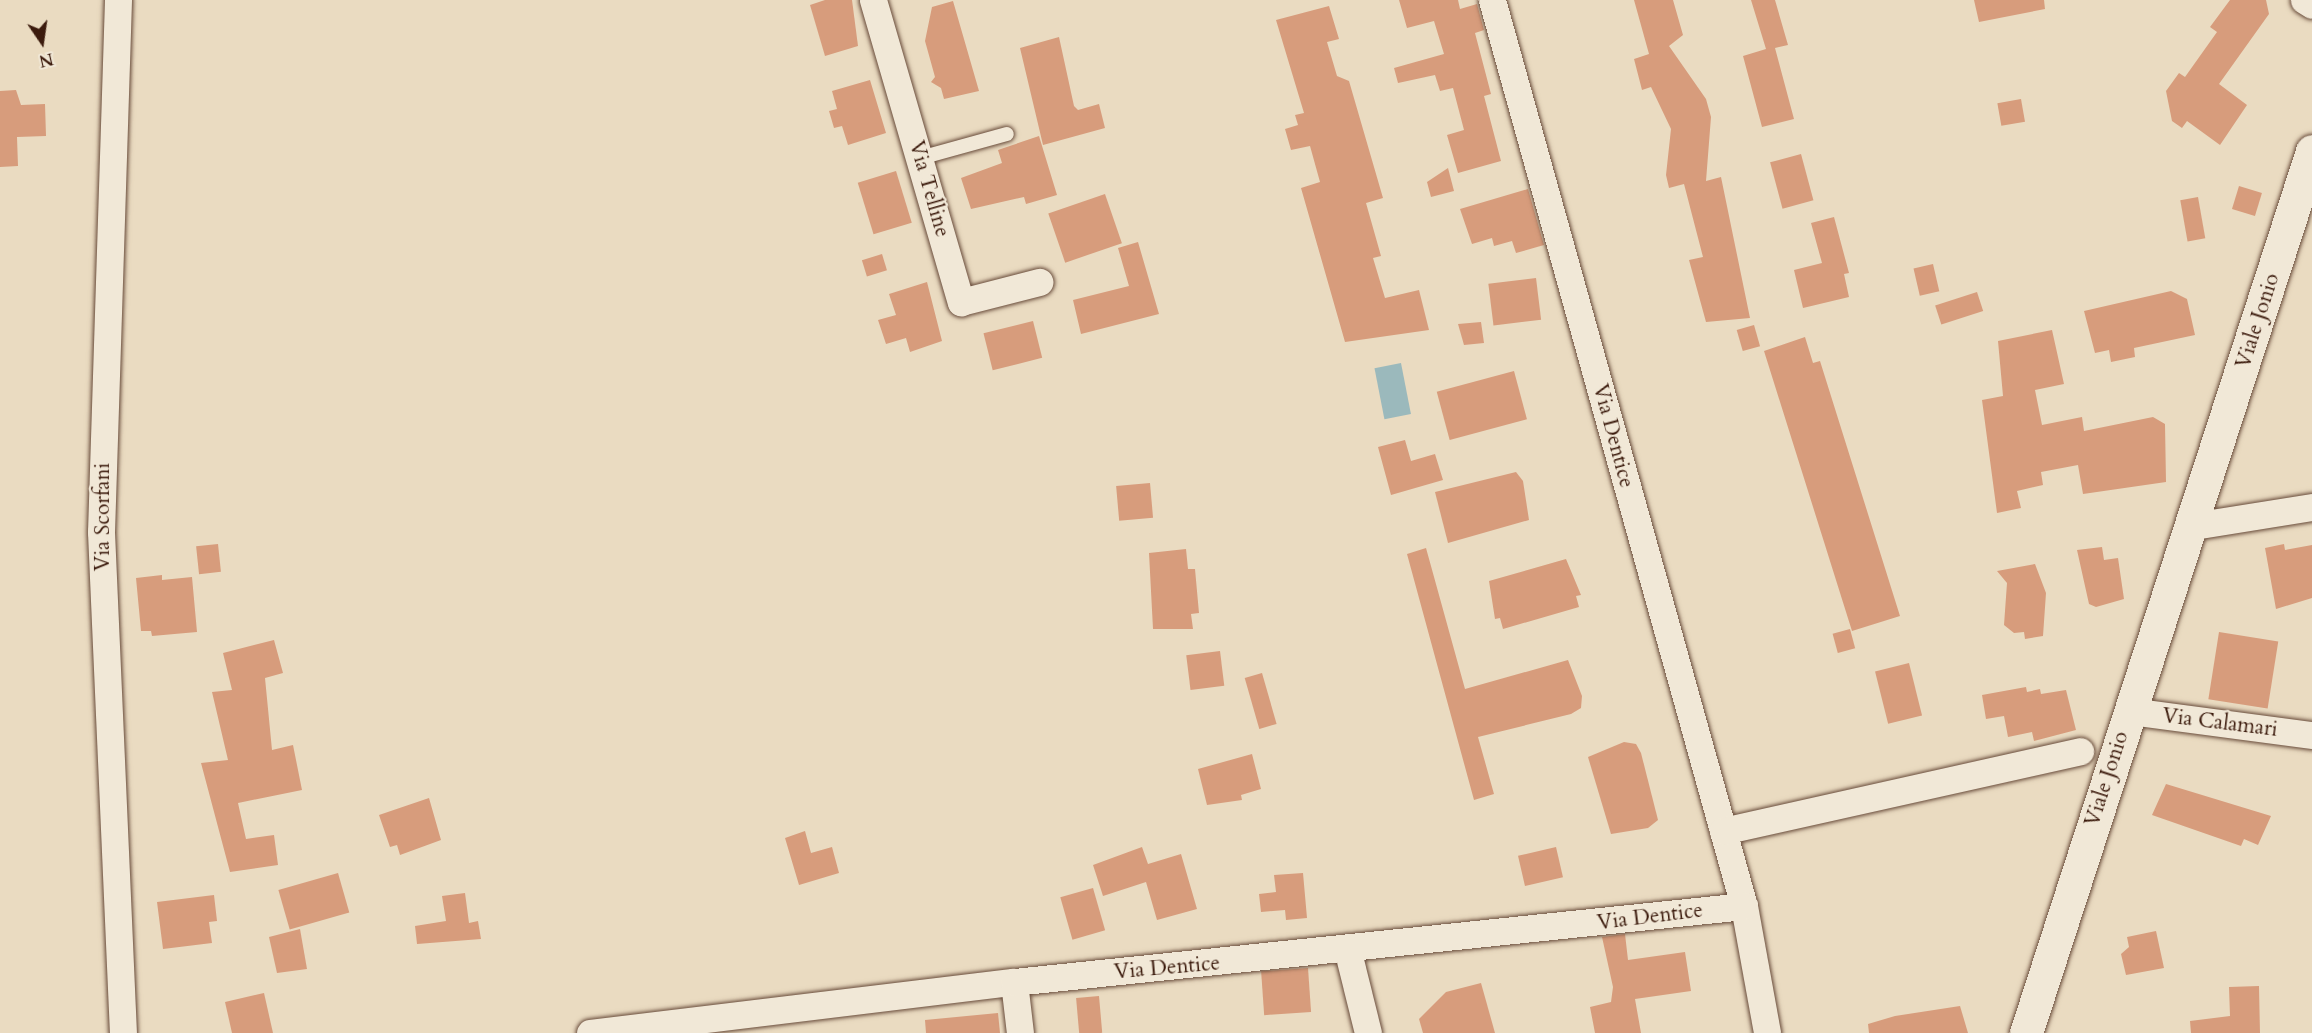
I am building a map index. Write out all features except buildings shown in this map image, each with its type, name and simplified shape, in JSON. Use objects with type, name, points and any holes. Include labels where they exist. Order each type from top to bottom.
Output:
[{"type":"street","name":"Via Scorfani","points":[[118,0],[101,532],[123,1033]]},
{"type":"street","name":"Via Telline","points":[[873,0],[961,302],[1040,282]]},
{"type":"street","name":"Via Dentice","points":[[1492,0],[1743,906],[1767,1033]]},
{"type":"street","points":[[2304,0],[2312,5]]},
{"type":"street","name":"Viale Jonio","points":[[2026,1033],[2128,711],[2193,526],[2312,152]]},
{"type":"street","points":[[2193,526],[2312,507]]},
{"type":"street","name":"Via Calamari","points":[[2128,711],[2312,735]]},
{"type":"street","points":[[1723,831],[2080,751]]},
{"type":"street","name":"Via Dentice","points":[[590,1033],[1014,982],[1348,952],[1743,906]]},
{"type":"street","points":[[1348,952],[1368,1033]]},
{"type":"street","points":[[1014,982],[1020,1033]]},
{"type":"lane","points":[[920,158],[1006,134]]},
{"type":"water","points":[[1401,363],[1411,414],[1384,419],[1374,368]]}]
